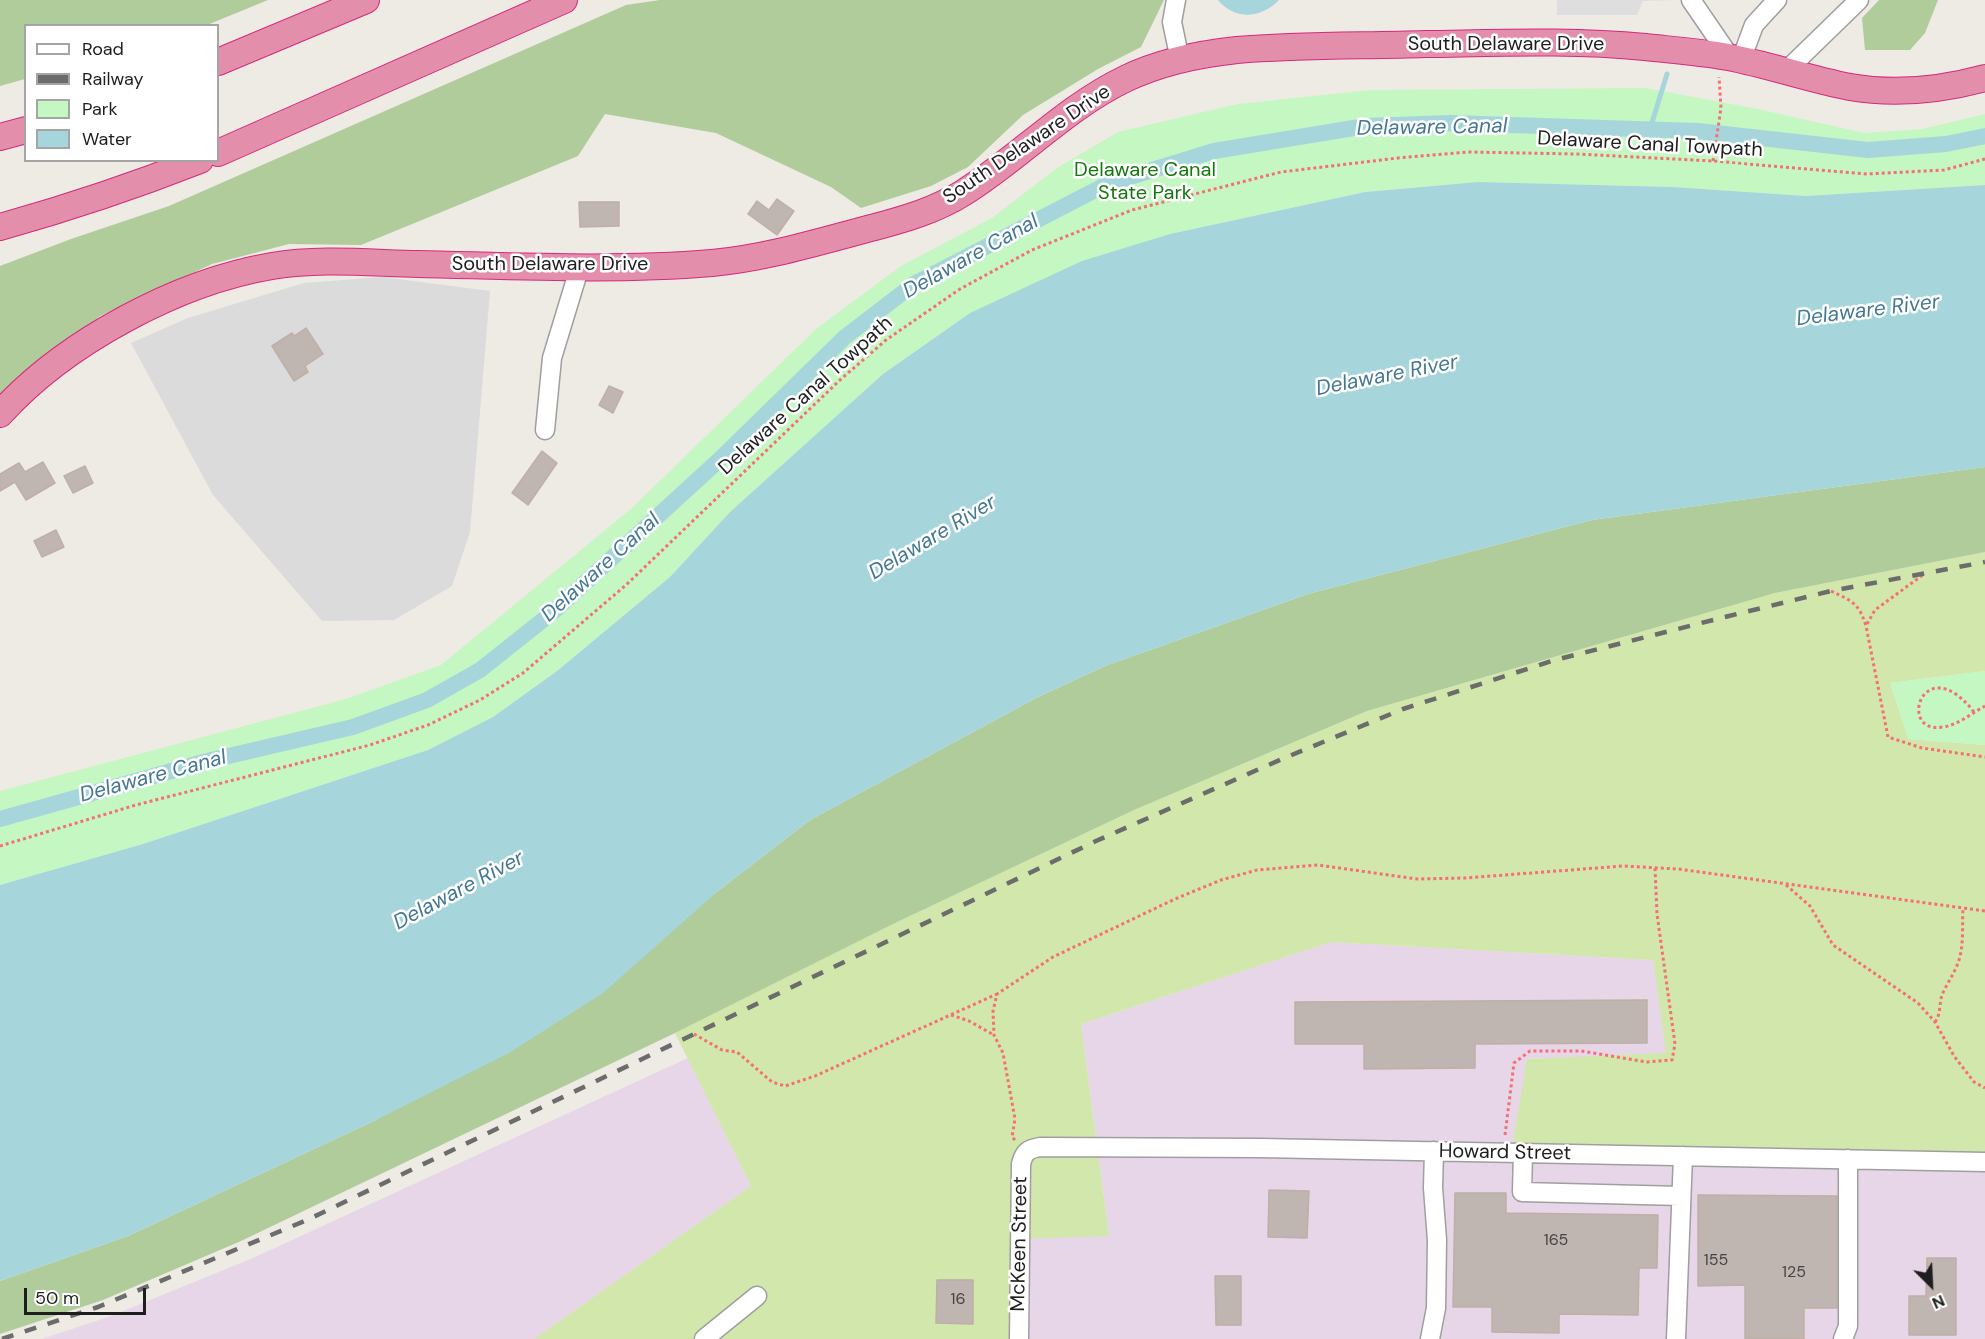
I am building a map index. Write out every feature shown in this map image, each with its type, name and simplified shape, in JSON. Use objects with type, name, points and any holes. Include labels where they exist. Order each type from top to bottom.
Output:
[{"type":"highway","points":[[219,62],[366,0]]},
{"type":"highway","points":[[219,153],[564,0]]},
{"type":"highway","name":"South Delaware Drive","points":[[0,414],[36,379],[99,335],[168,298],[235,274],[276,265],[303,263],[580,266],[730,261],[783,251],[916,215],[963,192],[1103,91],[1142,72],[1180,60],[1224,52],[1287,47],[1553,42],[1637,46],[1731,58],[1855,88],[1878,90],[1926,90],[1985,78]]},
{"type":"highway","points":[[0,137],[24,131]]},
{"type":"highway","points":[[0,227],[116,192],[195,162]]},
{"type":"street","points":[[1176,0],[1172,22],[1180,60]]},
{"type":"street","points":[[1691,0],[1731,58],[1754,26],[1778,0]]},
{"type":"street","points":[[1786,71],[1859,0]]},
{"type":"street","points":[[545,430],[552,358],[580,266]]},
{"type":"street","name":"Howard Street","points":[[1027,1152],[1040,1147],[1061,1146],[1985,1162]]},
{"type":"street","points":[[1430,1339],[1436,1308],[1437,1240],[1433,1188],[1434,1151]]},
{"type":"street","name":"McKeen Street","points":[[1019,1339],[1021,1164],[1023,1154],[1027,1152]]},
{"type":"street","points":[[1523,1153],[1522,1192],[1681,1196]]},
{"type":"street","points":[[1676,1339],[1683,1156]]},
{"type":"street","points":[[1843,1339],[1848,1326],[1848,1159]]},
{"type":"street","points":[[704,1339],[757,1296]]},
{"type":"path","points":[[1714,159],[1721,95],[1718,82],[1731,58]]},
{"type":"path","name":"Delaware Canal Towpath","points":[[0,846],[136,805],[370,745],[428,724],[480,700],[523,673],[617,592],[840,380],[886,340],[960,289],[1032,250],[1132,210],[1281,172],[1468,152],[1714,159],[1867,174],[1944,170],[1985,159]]},
{"type":"path","points":[[1866,626],[1875,610],[1924,574]]},
{"type":"path","points":[[1831,591],[1853,602],[1861,609],[1888,737],[1922,748],[1985,757]]},
{"type":"path","points":[[1974,712],[1954,692],[1935,688],[1924,693],[1917,709],[1924,721],[1931,727],[1937,728],[1952,725],[1985,706]]},
{"type":"path","points":[[694,1034],[722,1050],[737,1052],[772,1082],[785,1086],[815,1076],[997,994],[1053,957],[1175,899],[1221,880],[1257,870],[1318,865],[1417,879],[1465,878],[1623,866],[1678,869],[1985,911]]},
{"type":"path","points":[[1503,1153],[1514,1063],[1530,1051],[1581,1051],[1647,1062],[1672,1060],[1675,1044],[1657,914],[1655,868]]},
{"type":"path","points":[[1785,884],[1810,906],[1833,945],[1918,1003],[1935,1022],[1954,1056],[1974,1082],[1985,1088]]},
{"type":"path","points":[[1935,1022],[1939,1016],[1944,992],[1959,962],[1962,948],[1963,908]]},
{"type":"path","points":[[997,994],[993,1011],[994,1035],[1003,1053],[1015,1119],[1012,1137],[1027,1152]]},
{"type":"path","points":[[949,1014],[969,1021],[994,1035]]},
{"type":"shaded area","points":[[1557,0],[1675,0],[1643,1],[1637,15],[1557,15]]},
{"type":"shaded area","points":[[382,277],[490,291],[470,532],[452,586],[394,620],[322,621],[213,495],[131,343],[188,318],[304,283]]},
{"type":"shaded area","points":[[1331,942],[1653,960],[1667,1054],[1527,1059],[1985,1159],[1985,1339],[1022,1339],[1023,1239],[1109,1235],[1081,1024]]},
{"type":"shaded area","points":[[688,1058],[751,1186],[534,1339],[42,1339],[111,1316],[253,1258]]},
{"type":"green space","points":[[0,0],[268,0],[209,24],[24,24],[24,79],[0,86]]},
{"type":"green space","points":[[660,0],[1164,0],[1141,47],[1098,69],[1023,115],[968,167],[931,186],[861,208],[831,187],[716,133],[605,114],[578,156],[361,245],[289,244],[212,264],[100,316],[0,405],[0,266],[169,206],[626,5]]},
{"type":"green space","points":[[1879,0],[1938,0],[1925,33],[1910,50],[1865,50],[1862,18]]},
{"type":"green space","name":"Delaware Canal State Park","points":[[1645,88],[1758,109],[1864,133],[1922,129],[1985,114],[1985,185],[1806,196],[1673,187],[1478,182],[1365,192],[1170,234],[970,313],[883,374],[730,512],[670,577],[557,671],[493,717],[428,750],[143,844],[0,885],[0,791],[346,699],[441,665],[632,508],[816,329],[901,266],[992,218],[1057,168],[1118,132],[1238,104],[1371,90]]},
{"type":"green space","points":[[1985,467],[1985,552],[1775,593],[1367,711],[1134,810],[893,924],[675,1033],[241,1241],[103,1300],[0,1334],[0,1281],[128,1236],[376,1120],[718,891],[810,820],[1038,697],[1105,666],[1308,594],[1592,520]]},
{"type":"green space","points":[[1985,552],[1985,671],[1890,683],[1909,739],[1985,745],[1985,1159],[1511,1154],[1527,1059],[1666,1053],[1653,960],[1331,942],[1081,1024],[1109,1236],[1023,1239],[1022,1339],[534,1339],[751,1186],[675,1033],[893,924],[1134,810],[1367,711],[1775,593]]},
{"type":"green space","points":[[1985,671],[1985,745],[1908,739],[1890,683]]},
{"type":"water","points":[[1218,0],[1279,0],[1265,11],[1248,15],[1232,11]]},
{"type":"water","name":"Delaware River","points":[[1478,182],[1673,187],[1806,196],[1985,185],[1985,467],[1592,520],[1308,594],[1105,666],[1038,697],[810,820],[718,891],[603,993],[509,1053],[376,1120],[128,1236],[0,1281],[0,885],[143,844],[428,750],[493,717],[557,671],[670,577],[730,512],[883,374],[970,313],[1082,261],[1170,234],[1365,192]]},
{"type":"building","points":[[777,199],[794,211],[777,235],[748,214],[757,201],[769,210]]},
{"type":"building","points":[[579,202],[619,202],[619,226],[580,227]]},
{"type":"building","points":[[306,328],[323,354],[305,366],[308,372],[294,381],[272,346],[292,333],[294,336]]},
{"type":"building","points":[[609,386],[623,392],[613,413],[599,405]]},
{"type":"building","points":[[542,451],[557,463],[528,505],[512,493]]},
{"type":"building","points":[[43,462],[55,483],[26,500],[15,482],[0,491],[0,474],[19,463],[25,472]]},
{"type":"building","points":[[85,466],[93,483],[73,493],[64,476]]},
{"type":"building","points":[[56,530],[64,547],[42,557],[34,541]]},
{"type":"building","points":[[1647,1000],[1647,1043],[1475,1044],[1475,1068],[1364,1069],[1364,1044],[1295,1044],[1295,1002]]},
{"type":"building","points":[[1269,1190],[1309,1191],[1307,1238],[1268,1237]]},
{"type":"building","points":[[1455,1193],[1506,1193],[1506,1213],[1658,1215],[1657,1268],[1639,1268],[1638,1315],[1559,1314],[1559,1333],[1492,1332],[1492,1307],[1453,1307]]},
{"type":"building","points":[[1698,1195],[1837,1196],[1837,1308],[1804,1308],[1804,1339],[1745,1339],[1745,1285],[1698,1286]]},
{"type":"building","points":[[1927,1258],[1956,1258],[1956,1335],[1909,1335],[1909,1296],[1926,1296]]},
{"type":"building","points":[[1215,1276],[1241,1276],[1241,1325],[1216,1325]]},
{"type":"building","points":[[937,1280],[973,1280],[973,1324],[936,1323]]},
{"type":"waterway","points":[[1650,129],[1667,74]]},
{"type":"waterway","name":"Delaware Canal","points":[[0,819],[207,761],[353,727],[427,700],[480,670],[553,612],[718,461],[845,337],[914,284],[1107,184],[1214,151],[1366,126],[1450,123],[1698,131],[1868,150],[1946,144],[1985,136]]},
{"type":"railway","points":[[2,1339],[98,1307],[307,1220],[1096,841],[1282,759],[1403,709],[1555,660],[1729,616],[1831,591],[1985,562]]}]
